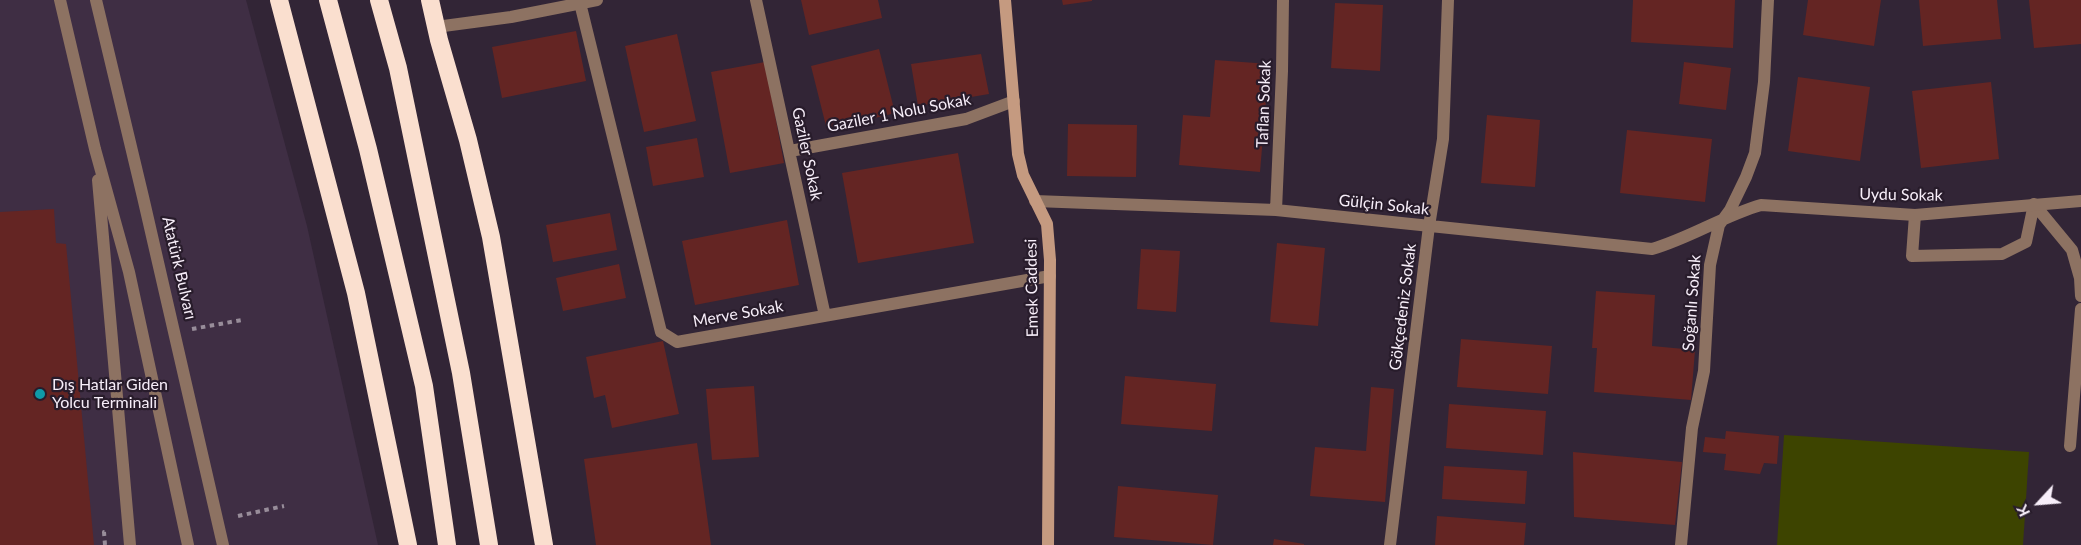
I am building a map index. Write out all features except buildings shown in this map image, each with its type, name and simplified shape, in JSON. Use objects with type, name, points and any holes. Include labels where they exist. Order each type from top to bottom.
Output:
[{"type":"highway","points":[[279,0],[356,293],[408,545]]},
{"type":"highway","points":[[328,0],[368,149],[424,386],[447,545]]},
{"type":"highway","points":[[379,0],[398,68],[461,373],[489,545]]},
{"type":"highway","points":[[430,0],[468,140],[491,237],[544,545]]},
{"type":"street","points":[[60,0],[95,149],[129,272],[189,545]]},
{"type":"street","name":"Atatürk Bulvarı","points":[[96,0],[223,545]]},
{"type":"street","points":[[436,27],[511,17],[597,0]]},
{"type":"street","name":"Gaziler Sokak","points":[[756,0],[825,316]]},
{"type":"street","name":"Emek Caddesi","points":[[1005,0],[1018,154],[1023,175],[1047,224],[1050,276],[1048,545]]},
{"type":"street","name":"Taflan Sokak","points":[[1276,210],[1283,0]]},
{"type":"street","name":"Gökçedeniz Sokak","points":[[1390,545],[1429,226],[1443,140],[1448,0]]},
{"type":"street","name":"Soğanlı Sokak","points":[[1681,545],[1692,428],[1704,371],[1710,265],[1719,225],[1746,177],[1755,153],[1764,82],[1768,0]]},
{"type":"street","name":"Merve Sokak","points":[[580,3],[661,332],[677,342],[1050,276]]},
{"type":"street","name":"Gaziler 1 Nolu Sokak","points":[[790,151],[966,119],[1014,101]]},
{"type":"street","points":[[95,149],[130,545]]},
{"type":"street","name":"Gülçin Sokak","points":[[1035,201],[1276,210],[1652,249],[1676,242],[1724,219]]},
{"type":"street","name":"Uydu Sokak","points":[[1724,219],[1761,205],[1915,214],[2081,201]]},
{"type":"street","points":[[1915,214],[1912,256],[2002,254],[2026,242],[2034,204]]},
{"type":"street","points":[[2034,204],[2072,250],[2080,278],[2081,296]]},
{"type":"street","points":[[2070,446],[2081,309]]},
{"type":"path","points":[[104,532],[105,545]]},
{"type":"shaded area","points":[[0,0],[246,0],[307,226],[378,545],[0,545]]},
{"type":"green space","points":[[1784,435],[2029,452],[2023,545],[1777,545]]},
{"type":"place","name":"Dış Hatlar Giden Yolcu Terminali","points":[[40,394]]}]
